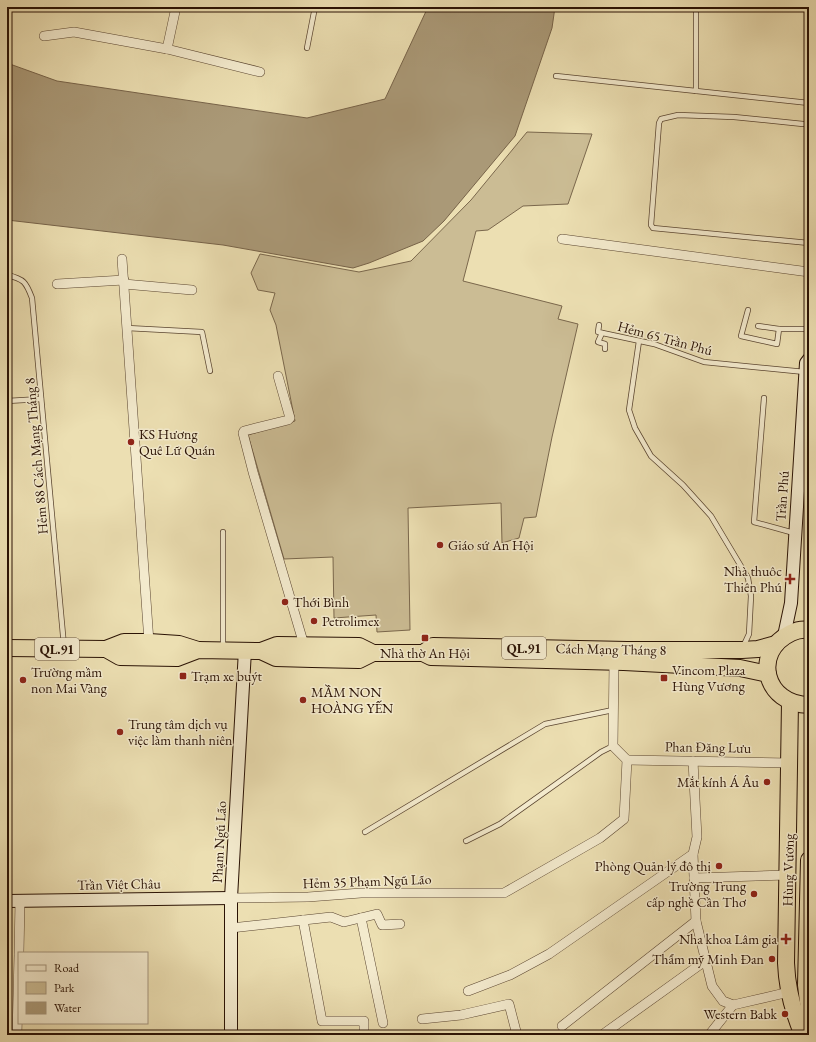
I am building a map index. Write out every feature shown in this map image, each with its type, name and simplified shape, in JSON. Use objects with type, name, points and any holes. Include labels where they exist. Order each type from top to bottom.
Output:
[{"type":"highway","name":"Cách Mạng Tháng 8","points":[[260,651],[277,645],[359,646],[373,652],[423,652],[433,646],[627,650],[742,650],[758,649],[780,640],[794,632],[809,630]]},
{"type":"highway","points":[[780,640],[768,659],[768,674],[776,691],[790,702],[809,705]]},
{"type":"highway","name":"Cách Mạng Tháng 8","points":[[7,648],[106,649],[124,642],[149,642],[179,644],[198,650],[260,651],[276,658],[359,660],[373,652]]},
{"type":"highway","name":"Cách Mạng Tháng 8","points":[[106,649],[120,657],[170,658],[177,658],[198,650]]},
{"type":"highway","name":"Cách Mạng Tháng 8","points":[[423,652],[431,657],[614,662],[740,668],[768,674]]},
{"type":"highway","name":"Hùng Vương","points":[[790,702],[786,963],[789,992],[803,1035]]},
{"type":"highway","name":"Hùng Vương","points":[[808,1003],[809,860]]},
{"type":"street","points":[[167,49],[176,7]]},
{"type":"street","points":[[44,36],[74,32],[167,49],[260,72]]},
{"type":"street","points":[[562,239],[809,272]]},
{"type":"street","points":[[122,259],[149,642]]},
{"type":"street","points":[[57,284],[124,282],[192,290]]},
{"type":"street","name":"Trần Phú","points":[[780,640],[791,603],[794,533],[805,372],[806,363],[809,359]]},
{"type":"street","points":[[278,376],[290,418],[288,420],[244,431],[243,434],[304,645]]},
{"type":"street","name":"Phạm Ngũ Lão","points":[[231,1035],[231,898],[245,650]]},
{"type":"street","points":[[614,662],[613,746],[627,760]]},
{"type":"street","name":"Hẻm 35 Phạm Ngũ Lão","points":[[231,898],[308,897],[361,892],[504,893],[600,838],[624,819],[627,760]]},
{"type":"street","name":"Phan Đăng Lưu","points":[[627,760],[789,763]]},
{"type":"street","points":[[694,761],[697,837],[693,854],[696,921],[712,986],[723,1001],[733,1005],[789,992],[808,1003]]},
{"type":"street","points":[[468,991],[510,975],[549,954],[693,854]]},
{"type":"street","points":[[694,878],[788,875]]},
{"type":"street","name":"Trần Việt Châu","points":[[7,901],[231,898]]},
{"type":"street","points":[[19,952],[20,901]]},
{"type":"street","points":[[231,928],[331,917],[344,922],[377,914],[382,925],[400,924]]},
{"type":"street","points":[[361,918],[383,1023]]},
{"type":"street","points":[[303,920],[322,1021],[364,1021],[364,1035]]},
{"type":"street","points":[[562,1026],[696,921]]},
{"type":"street","points":[[602,1035],[705,961]]},
{"type":"street","points":[[17,1035],[18,994]]},
{"type":"street","points":[[422,1019],[461,1015],[509,1004],[517,1035]]},
{"type":"street","points":[[709,1035],[733,1005]]},
{"type":"lane","points":[[307,48],[315,7]]},
{"type":"lane","points":[[696,7],[696,91]]},
{"type":"lane","points":[[556,76],[809,103]]},
{"type":"lane","points":[[803,124],[719,116],[678,115],[662,119],[659,123],[651,225],[653,228],[809,243]]},
{"type":"lane","name":"Hẻm 88 Cách Mạng Tháng 8","points":[[7,275],[18,278],[26,283],[32,298],[64,649]]},
{"type":"lane","points":[[748,310],[741,336],[777,344],[780,329]]},
{"type":"lane","name":"Hẻm 65 Trần Phú","points":[[600,325],[598,332],[654,344],[704,362],[805,372]]},
{"type":"lane","points":[[758,326],[780,329],[809,329]]},
{"type":"lane","points":[[127,328],[202,332],[210,371]]},
{"type":"lane","points":[[602,333],[598,342],[606,344],[605,349]]},
{"type":"lane","points":[[639,341],[629,410],[635,428],[651,456],[683,485],[711,516],[748,578],[751,596],[749,634],[742,650]]},
{"type":"lane","points":[[764,398],[754,522],[794,533]]},
{"type":"lane","points":[[7,401],[41,399]]},
{"type":"lane","points":[[223,532],[223,650]]},
{"type":"lane","points":[[365,832],[545,724],[613,710]]},
{"type":"lane","points":[[466,841],[500,824],[601,752],[613,746]]},
{"type":"green space","points":[[527,132],[592,134],[568,204],[523,206],[488,230],[476,231],[463,281],[562,306],[558,319],[578,324],[552,437],[536,517],[524,518],[519,538],[502,543],[501,503],[408,508],[410,630],[377,632],[376,615],[334,618],[333,557],[284,559],[248,435],[295,421],[276,325],[270,310],[275,293],[258,290],[251,273],[260,254],[359,272],[411,261],[471,200]]},
{"type":"water","points":[[428,7],[555,7],[552,28],[515,136],[444,221],[423,241],[353,268],[223,245],[7,220],[7,63],[57,81],[307,118],[385,99]]},
{"type":"place","name":"KS Hương Quê Lữ Quán","points":[[131,442]]},
{"type":"place","name":"Giáo sứ An Hội","points":[[440,545]]},
{"type":"place","name":"Nhà thuôc Thiên Phú","points":[[790,579]]},
{"type":"place","name":"Thới Bình","points":[[285,602]]},
{"type":"place","name":"Petrolimex","points":[[314,621]]},
{"type":"place","name":"Nhà thờ An Hội","points":[[425,638]]},
{"type":"place","name":"Trạm xe buýt","points":[[183,676]]},
{"type":"place","name":"Vincom Plaza Hùng Vương","points":[[664,678]]},
{"type":"place","name":"Trường mầm non Mai Vàng","points":[[23,680]]},
{"type":"place","name":"MẦM NON HOÀNG YẾN","points":[[303,700]]},
{"type":"place","name":"Trung tâm dịch vụ việc làm thanh niên","points":[[120,732]]},
{"type":"place","name":"Mắt kính Á Âu","points":[[767,782]]},
{"type":"place","name":"Phòng Quản lý đô thị","points":[[719,866]]},
{"type":"place","name":"Trường Trung cấp nghề Cần Thơ","points":[[754,894]]},
{"type":"place","name":"Nha khoa Lâm gia","points":[[786,939]]},
{"type":"place","name":"Thẩm mỹ Minh Đan","points":[[772,959]]},
{"type":"place","name":"Western Babk","points":[[785,1014]]}]
